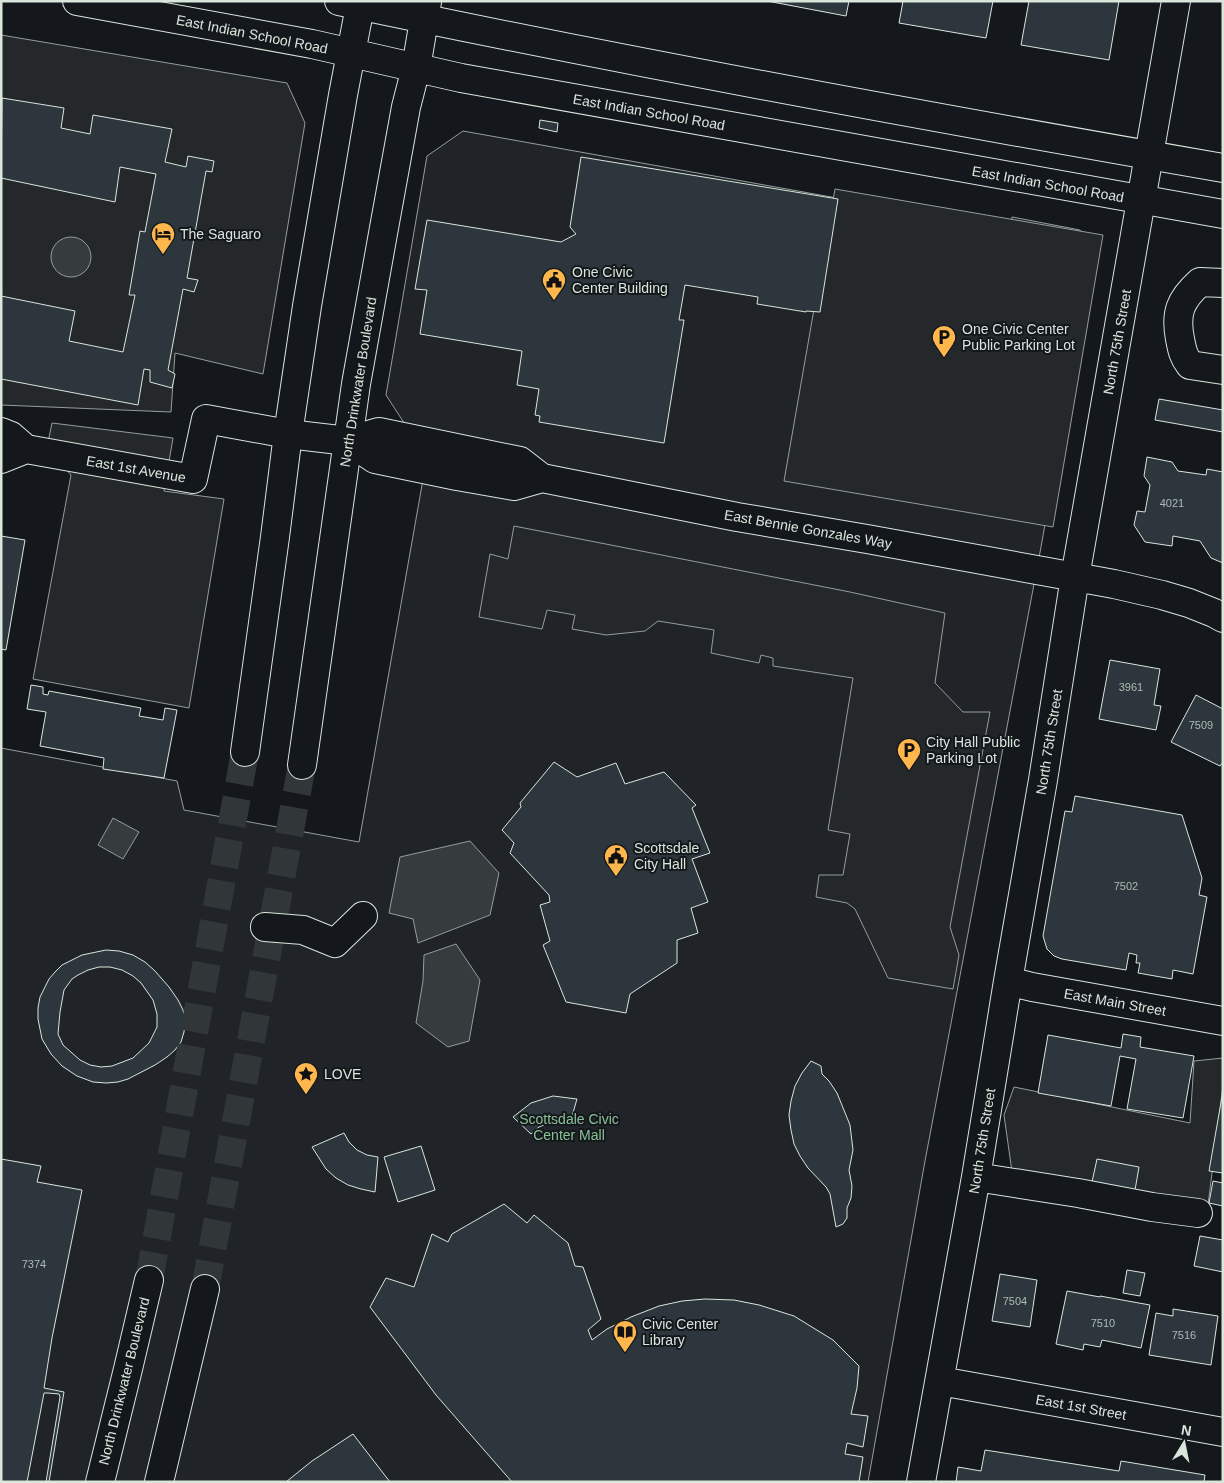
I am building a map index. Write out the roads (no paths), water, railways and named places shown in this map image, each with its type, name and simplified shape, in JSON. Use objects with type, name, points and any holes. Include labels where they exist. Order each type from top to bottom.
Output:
[{"type":"main road","name":"East Indian School Road","points":[[77,1],[312,44],[479,81],[1223,214]]},
{"type":"main road","name":"North 75th Street","points":[[921,1482],[976,1177],[1075,577],[1176,1]]},
{"type":"main road","points":[[245,752],[307,306],[343,95],[352,54],[353,3],[426,10],[646,62],[1223,168]]},
{"type":"main road","name":"North Drinkwater Boulevard","points":[[302,765],[348,441],[384,228],[426,10]]},
{"type":"main road","points":[[1223,283],[1200,282],[1188,292],[1178,316],[1181,346],[1184,356],[1190,364],[1223,370]]},
{"type":"main road","name":"East 1st Avenue","points":[[1,459],[26,450],[193,479],[206,419],[288,434],[348,441]]},
{"type":"main road","name":"East 1st Avenue","points":[[1,432],[11,436],[26,450]]},
{"type":"main road","name":"East Bennie Gonzales Way","points":[[348,441],[375,459],[514,486],[542,478],[737,517],[1075,577],[1162,595],[1189,603],[1223,618]]},
{"type":"main road","points":[[265,927],[303,930],[335,944],[363,916]]},
{"type":"main road","name":"East Main Street","points":[[1008,981],[1032,987],[1223,1021]]},
{"type":"main road","points":[[976,1177],[1198,1213]]},
{"type":"main road","name":"North Drinkwater Boulevard","points":[[100,1482],[149,1280]]},
{"type":"main road","points":[[159,1482],[205,1289]]},
{"type":"main road","name":"East 1st Street","points":[[940,1381],[1223,1432]]},
{"type":"tunnel","points":[[149,1280],[245,752]]},
{"type":"tunnel","points":[[205,1289],[302,765]]},
{"type":"place","name":"The Saguaro","points":[[163,255]]},
{"type":"place","name":"One Civic Center Building","points":[[554,301]]},
{"type":"place","name":"One Civic Center Public Parking Lot","points":[[944,358]]},
{"type":"place","name":"City Hall Public Parking Lot","points":[[909,771]]},
{"type":"place","name":"Scottsdale City Hall","points":[[616,877]]},
{"type":"place","name":"LOVE","points":[[306,1095]]},
{"type":"place","name":"Civic Center Library","points":[[625,1353]]},
{"type":"park label","name":"Scottsdale Civic Center Mall","points":[[569,1128]]}]
